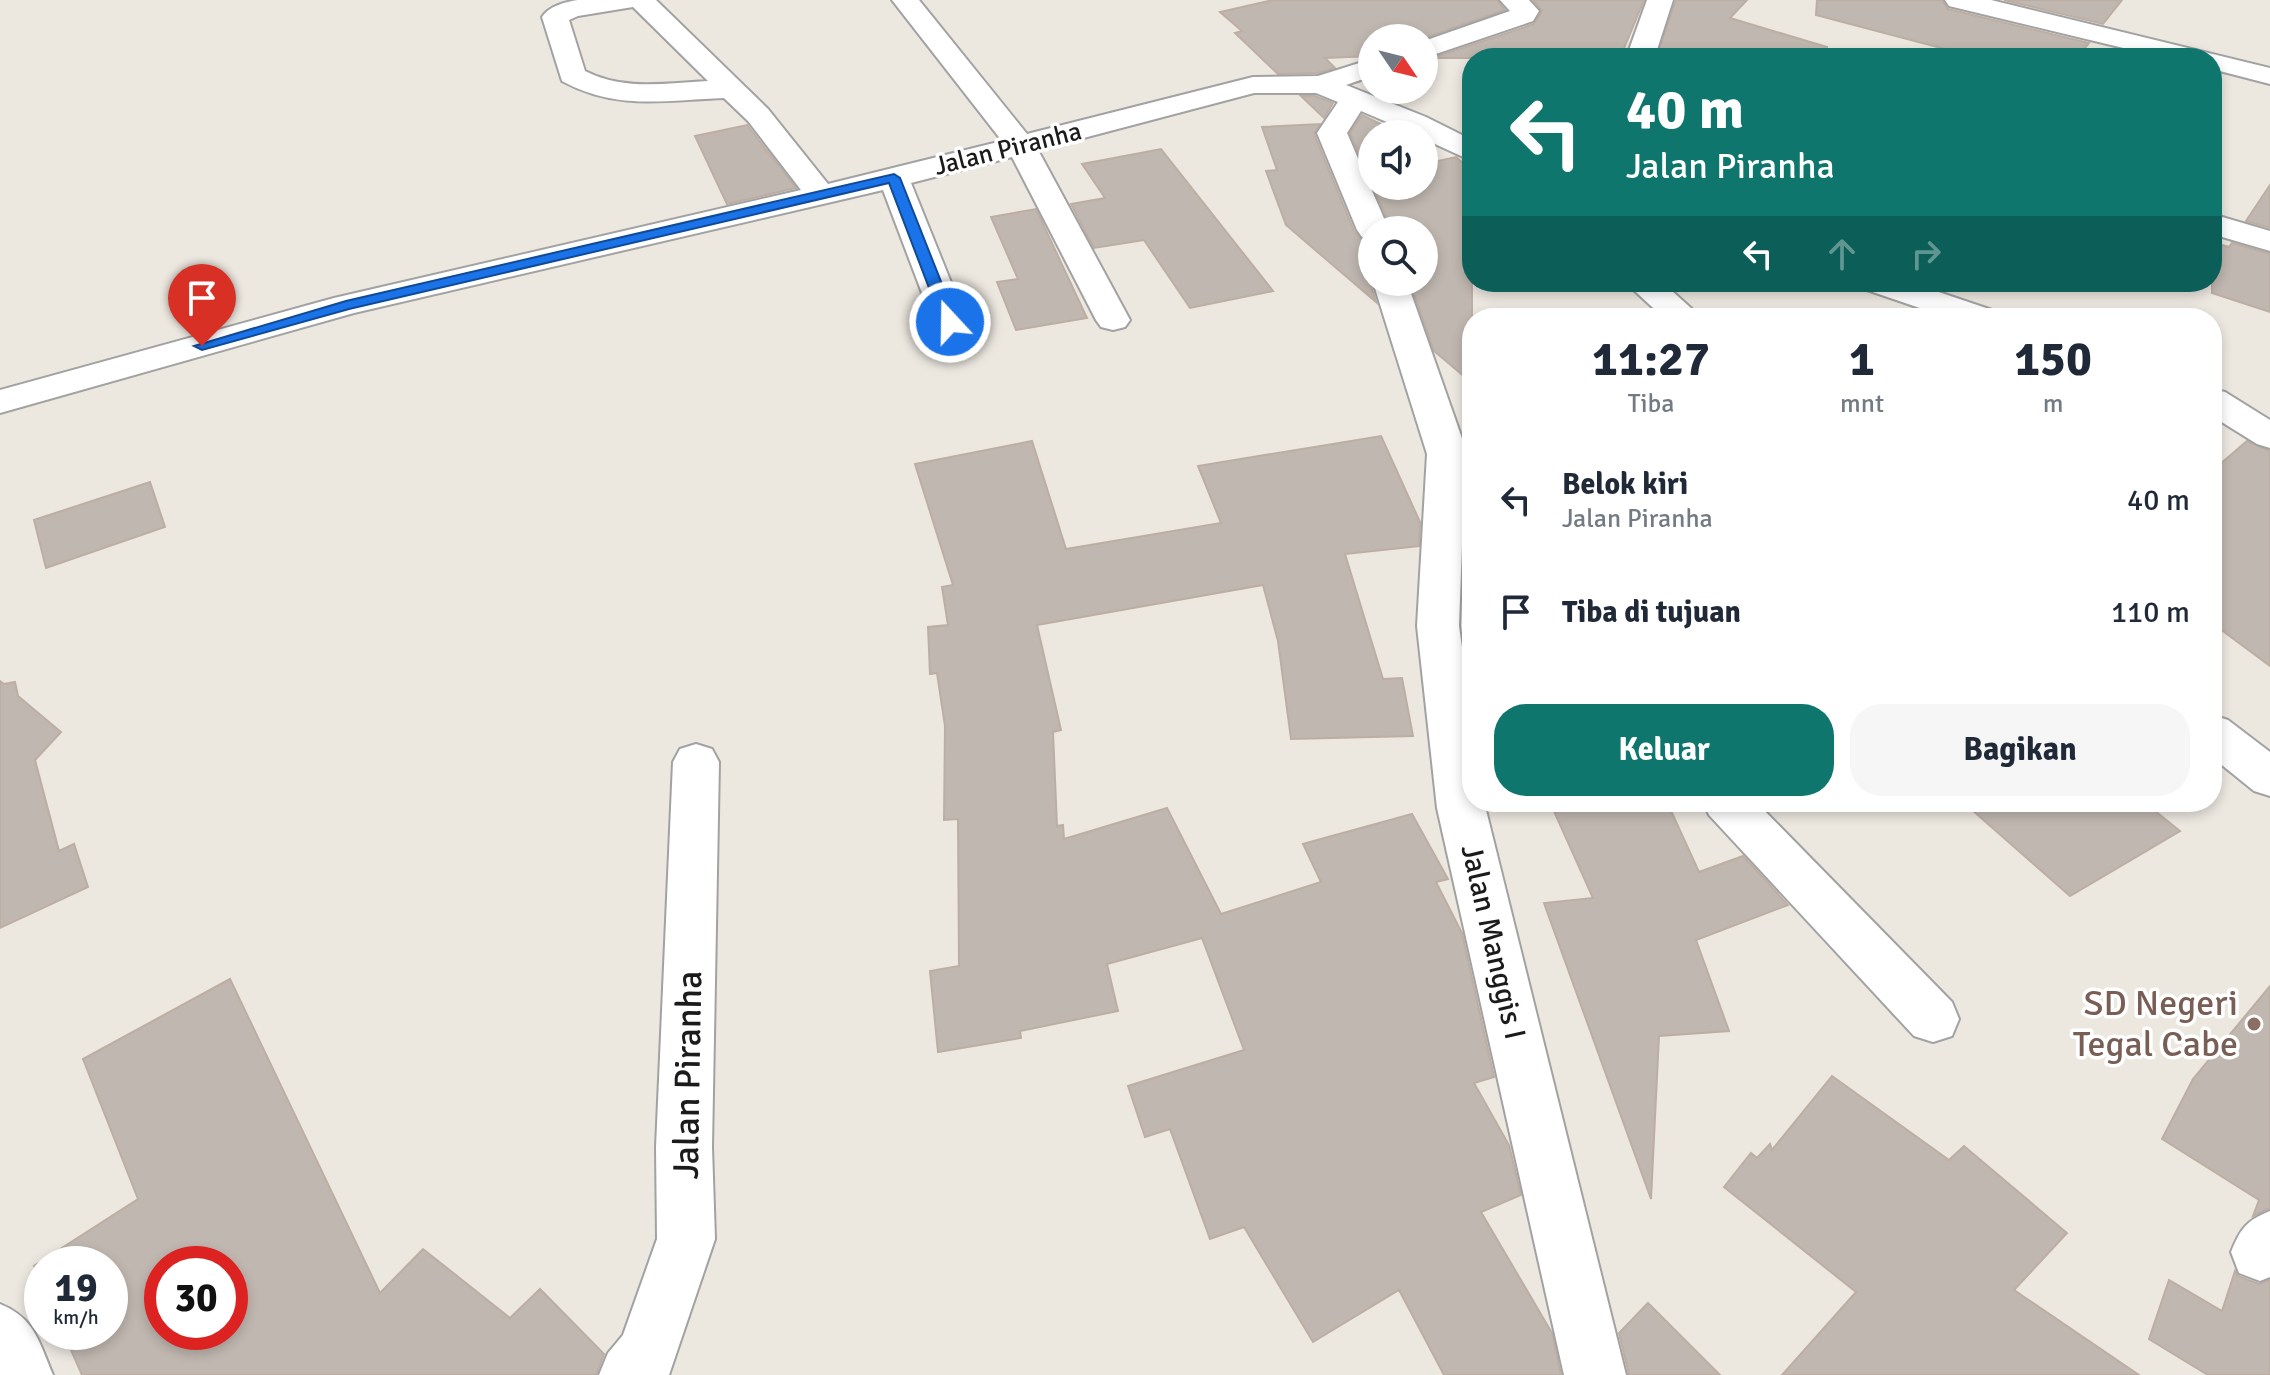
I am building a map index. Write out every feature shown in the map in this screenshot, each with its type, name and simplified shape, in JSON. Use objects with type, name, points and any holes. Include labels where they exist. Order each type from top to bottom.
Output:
[{"type":"street","points":[[623,0],[571,9],[555,17],[572,75],[598,89],[624,93],[732,89]]},
{"type":"street","points":[[638,0],[758,115],[821,195]]},
{"type":"street","points":[[905,0],[1021,146],[1113,320]]},
{"type":"street","points":[[1438,45],[1524,15],[1526,11],[1513,0]]},
{"type":"street","points":[[1648,48],[1660,0]]},
{"type":"street","points":[[1958,0],[2157,48]]},
{"type":"street","points":[[2222,64],[2270,76]]},
{"type":"street","points":[[1320,84],[1358,72]]},
{"type":"street","points":[[1320,84],[1416,123],[1462,147]]},
{"type":"street","name":"Jalan Piranha","points":[[0,402],[346,305],[894,178],[1253,85],[1320,84]]},
{"type":"street","points":[[1357,99],[1333,125],[1332,133],[1367,216]]},
{"type":"street","points":[[894,178],[950,322]]},
{"type":"street","points":[[2222,227],[2270,241]]},
{"type":"street","points":[[1654,292],[1673,308]]},
{"type":"street","points":[[1906,292],[1953,308]]},
{"type":"street","points":[[1395,296],[1446,454],[1462,484]]},
{"type":"street","points":[[2222,406],[2270,436]]},
{"type":"street","name":"Jalan Manggis I","points":[[1446,454],[1438,626],[1461,808],[1595,1375]]},
{"type":"street","points":[[2222,740],[2270,778]]},
{"type":"street","name":"Jalan Piranha","points":[[630,1375],[647,1354],[686,1239],[684,1147],[696,762]]},
{"type":"street","points":[[1736,812],[1933,1019]]},
{"type":"street","points":[[0,1334],[14,1355],[22,1375]]},
{"type":"building","points":[[1273,0],[1497,0],[1505,10],[1438,33],[1438,24],[1358,24],[1358,57],[1325,58],[1335,68],[1318,73],[1278,74],[1235,33],[1242,31],[1220,12]]},
{"type":"building","points":[[1533,0],[1644,0],[1624,48],[1463,48],[1534,24],[1542,11]]},
{"type":"building","points":[[1676,0],[1747,0],[1730,18],[1827,47],[1827,48],[1659,48]]},
{"type":"building","points":[[1817,0],[1942,0],[1948,9],[2089,43],[2085,48],[1941,48],[1816,15]]},
{"type":"building","points":[[2004,0],[2122,0],[2103,24]]},
{"type":"building","points":[[1462,48],[1462,58],[1438,58],[1438,56]]},
{"type":"building","points":[[1301,96],[1315,96],[1333,103],[1324,118]]},
{"type":"building","points":[[1358,121],[1358,151],[1350,133]]},
{"type":"building","points":[[1320,124],[1314,134],[1358,236],[1358,287],[1286,225],[1266,171],[1277,170],[1262,127]]},
{"type":"building","points":[[747,125],[796,188],[727,204],[695,136]]},
{"type":"building","points":[[1161,149],[1273,291],[1190,308],[1144,240],[1094,248],[1071,204],[1105,198],[1082,164]]},
{"type":"building","points":[[1456,157],[1462,162],[1462,292],[1472,292],[1472,308],[1462,308],[1462,375],[1434,351],[1415,296],[1438,296],[1438,216],[1386,216],[1379,200],[1438,200],[1438,161]]},
{"type":"building","points":[[2270,185],[2270,228],[2246,221]]},
{"type":"building","points":[[1036,209],[1087,318],[1016,330],[997,282],[1018,279],[991,217]]},
{"type":"building","points":[[2232,243],[2270,254],[2270,312],[2212,293],[2222,292],[2222,245],[2229,247]]},
{"type":"building","points":[[1381,436],[1420,522],[1419,546],[1345,554],[1383,679],[1402,678],[1413,736],[1291,739],[1278,641],[1263,585],[1037,625],[1061,730],[1053,732],[1057,826],[1063,825],[1064,839],[1167,808],[1221,914],[1321,882],[1303,844],[1412,814],[1448,879],[1436,882],[1462,933],[1494,1077],[1474,1083],[1509,1145],[1521,1195],[1481,1212],[1552,1333],[1561,1375],[1444,1375],[1399,1290],[1313,1342],[1244,1227],[1210,1239],[1170,1129],[1145,1137],[1128,1086],[1244,1050],[1202,938],[1107,964],[1118,1011],[1020,1031],[1021,1038],[938,1052],[930,971],[959,966],[958,819],[944,820],[945,726],[937,673],[930,674],[928,627],[948,625],[942,587],[953,585],[915,464],[1032,441],[1066,549],[1221,523],[1198,466]]},
{"type":"building","points":[[2247,441],[2270,451],[2270,666],[2222,630],[2222,462]]},
{"type":"building","points":[[150,482],[165,527],[46,568],[34,520]]},
{"type":"building","points":[[0,681],[4,684],[15,682],[18,696],[61,732],[35,760],[59,851],[74,844],[88,887],[0,928]]},
{"type":"building","points":[[1554,812],[1672,812],[1699,872],[1743,856],[1788,905],[1696,940],[1729,1031],[1659,1036],[1651,1199],[1544,903],[1593,898]]},
{"type":"building","points":[[1974,812],[2156,812],[2180,831],[2070,896]]},
{"type":"building","points":[[230,979],[380,1293],[423,1249],[510,1318],[540,1289],[604,1354],[596,1375],[82,1375],[71,1350],[128,1350],[128,1246],[65,1246],[138,1199],[83,1059]]},
{"type":"building","points":[[2270,986],[2270,1208],[2253,1216],[2259,1200],[2162,1139],[2193,1079]]},
{"type":"building","points":[[1832,1076],[1949,1160],[1964,1146],[2067,1233],[2014,1290],[2139,1375],[1782,1375],[1856,1292],[1724,1187],[1751,1153],[1757,1158],[1770,1144],[1772,1150]]},
{"type":"building","points":[[2235,1271],[2238,1276],[2259,1284],[2270,1280],[2270,1375],[2208,1375],[2149,1339],[2169,1280],[2222,1311]]},
{"type":"building","points":[[1648,1303],[1720,1375],[1629,1375],[1619,1333]]},
{"type":"place","name":"SD Negeri Tegal Cabe","points":[[2254,1024]]},
{"type":"route","points":[[202,346],[346,305],[894,178],[950,322]]}]
